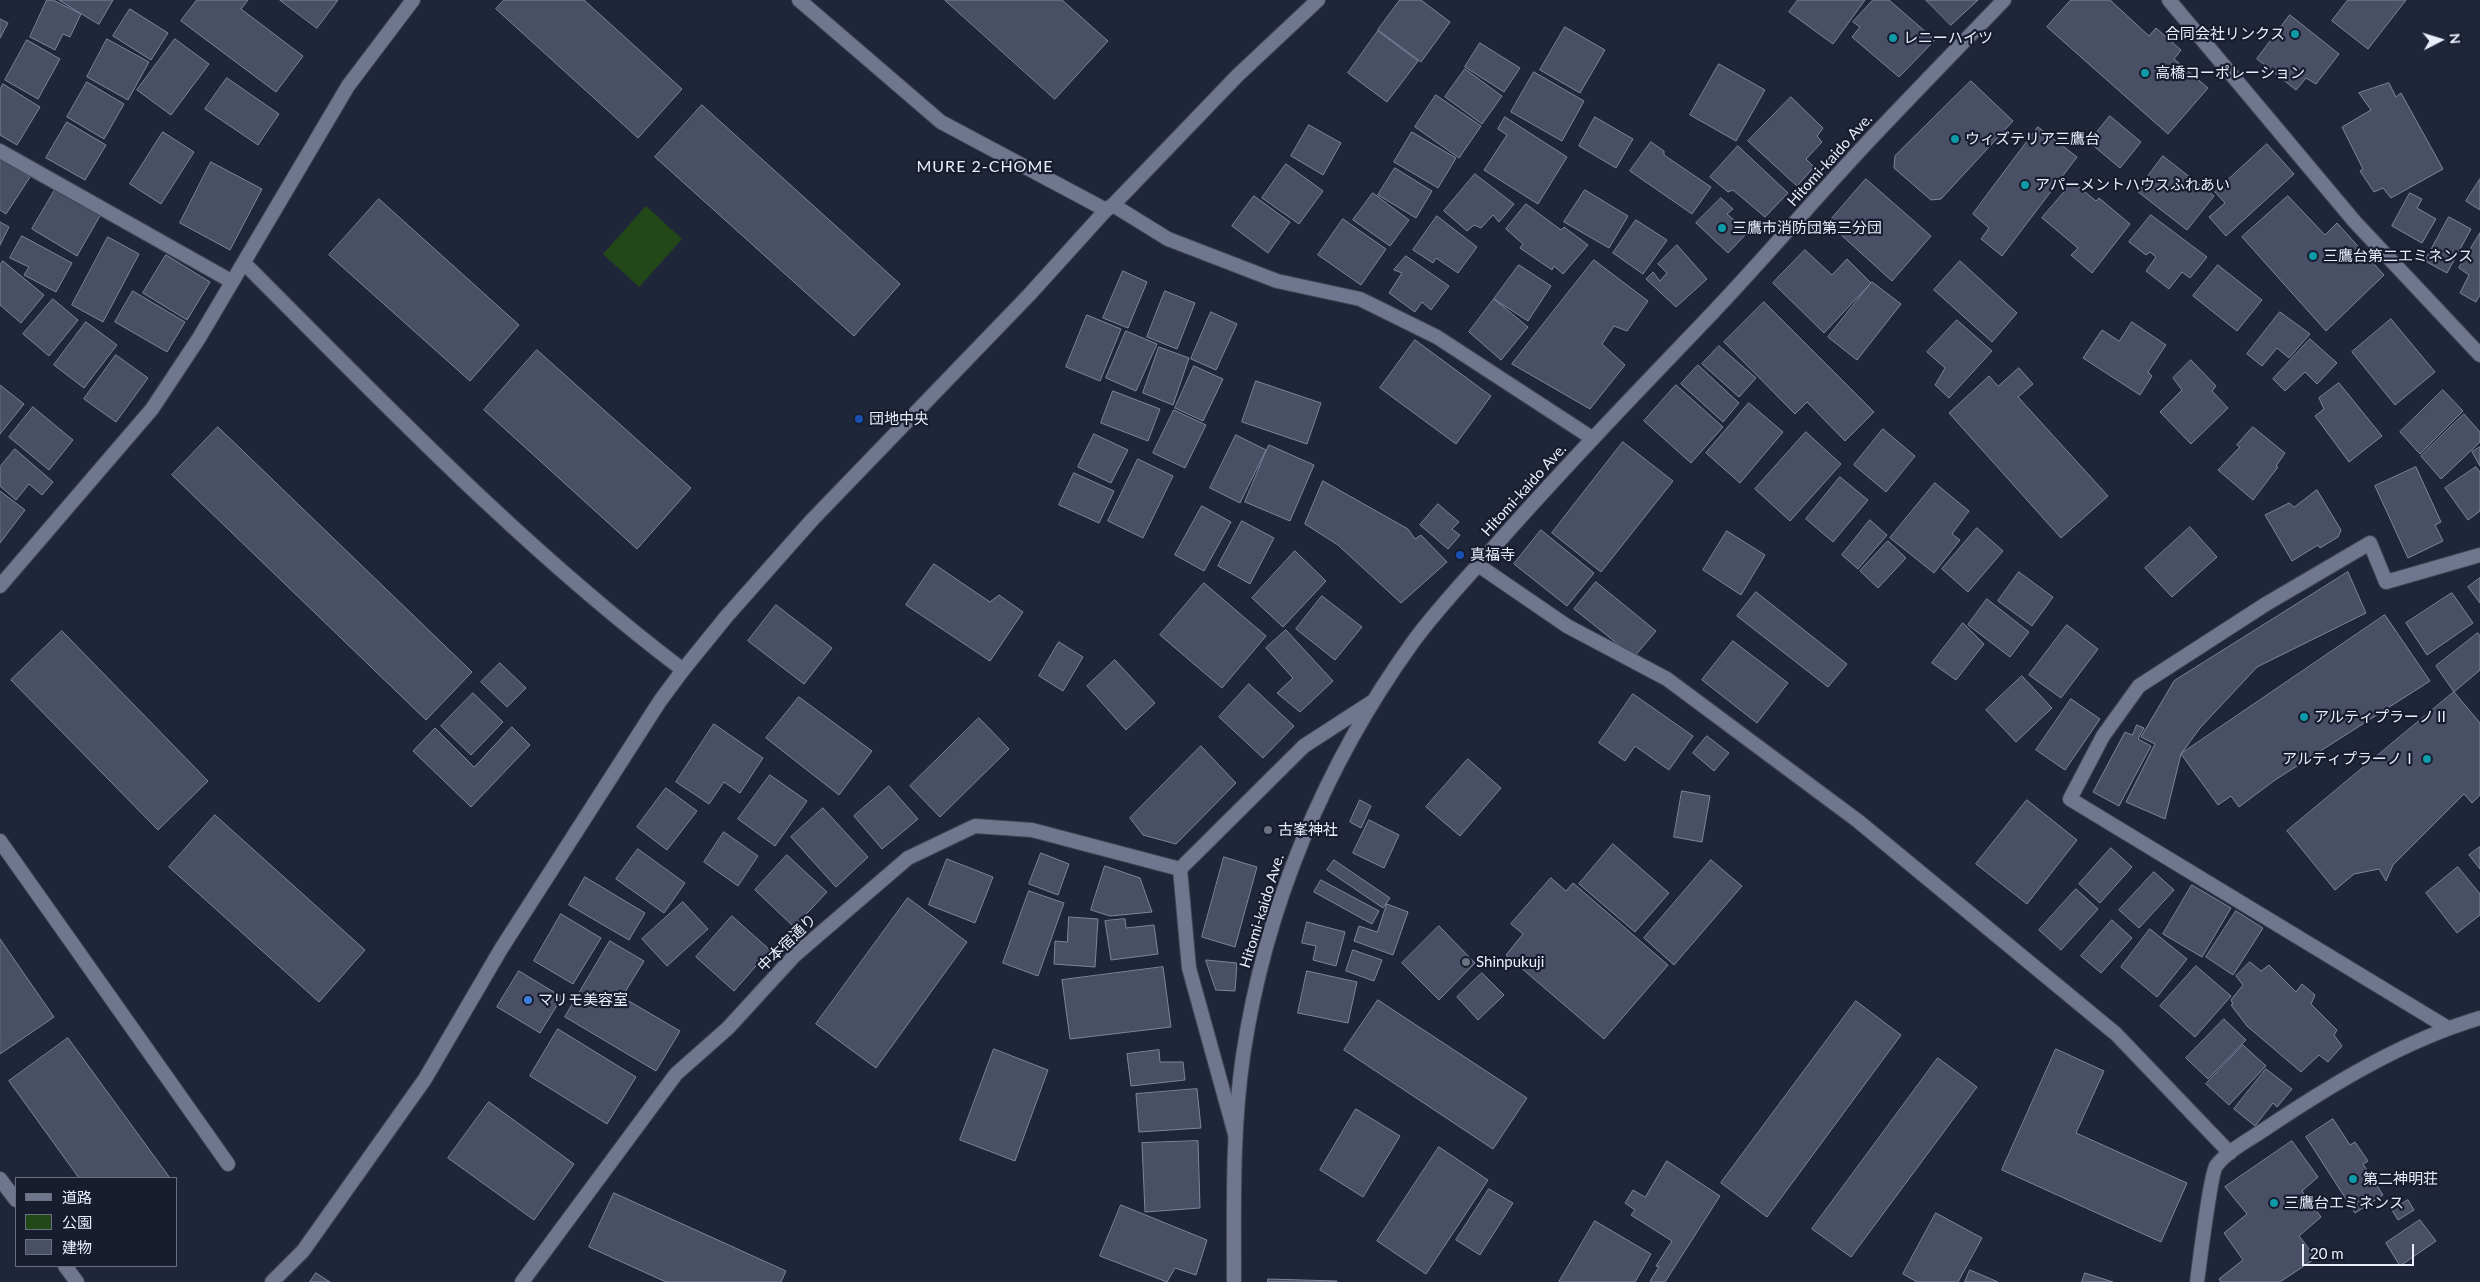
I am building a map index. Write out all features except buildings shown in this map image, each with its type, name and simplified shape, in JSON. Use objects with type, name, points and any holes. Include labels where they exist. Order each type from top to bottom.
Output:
[{"type":"street","points":[[0,586],[152,409],[199,338],[348,86],[413,0]]},
{"type":"street","points":[[799,0],[941,122],[1168,239],[1277,281],[1360,299],[1437,337],[1592,438]]},
{"type":"street","points":[[272,1282],[303,1251],[425,1079],[501,949],[660,701],[726,617],[812,520],[1029,295],[1110,208],[1238,75],[1318,0]]},
{"type":"street","name":"Hitomi-kaido Ave.","points":[[1234,1282],[1236,1136],[1242,1059],[1252,1003],[1269,934],[1299,847],[1334,770],[1372,702],[1415,638],[1592,438],[1745,280],[1862,147],[2004,0]]},
{"type":"street","points":[[2169,0],[2356,222],[2480,355]]},
{"type":"street","points":[[0,151],[231,281]]},
{"type":"street","points":[[244,263],[395,415],[529,543],[683,670]]},
{"type":"street","points":[[2448,1028],[2070,799],[2104,736],[2139,686],[2266,604],[2370,543],[2386,582],[2480,555]]},
{"type":"street","points":[[1478,565],[1567,626],[1667,679],[1858,821],[2116,1034],[2230,1153]]},
{"type":"street","points":[[1236,1136],[1189,968],[1180,869],[1304,746],[1372,702]]},
{"type":"street","name":"中本宿通り","points":[[522,1282],[676,1074],[728,1028],[794,956],[908,858],[976,826],[1032,830],[1180,869]]},
{"type":"street","points":[[0,841],[228,1164]]},
{"type":"street","points":[[2197,1282],[2215,1167],[2230,1153],[2331,1085],[2448,1028],[2480,1018]]},
{"type":"street","points":[[0,1178],[15,1199]]},
{"type":"street","points":[[65,1267],[77,1282]]},
{"type":"green space","points":[[646,206],[682,239],[639,287],[603,254]]},
{"type":"place","name":"合同会社リンクス","points":[[2295,34]]},
{"type":"place","name":"レニーハイツ","points":[[1893,38]]},
{"type":"place","name":"高橋コーポレーション","points":[[2145,73]]},
{"type":"place","name":"ウィズテリア三鷹台","points":[[1955,139]]},
{"type":"place","name":"アパーメントハウスふれあい","points":[[2025,185]]},
{"type":"place","name":"三鷹市消防団第三分団","points":[[1722,228]]},
{"type":"place","name":"三鷹台第二エミネンス","points":[[2313,256]]},
{"type":"place","name":"団地中央","points":[[859,419]]},
{"type":"place","name":"真福寺","points":[[1460,555]]},
{"type":"place","name":"アルティプラーノⅡ","points":[[2304,717]]},
{"type":"place","name":"アルティプラーノⅠ","points":[[2427,759]]},
{"type":"place","name":"古峯神社","points":[[1268,830]]},
{"type":"place","name":"Shinpukuji","points":[[1466,962]]},
{"type":"place","name":"マリモ美容室","points":[[528,1000]]},
{"type":"place","name":"第二神明荘","points":[[2353,1179]]},
{"type":"place","name":"三鷹台エミネンス","points":[[2274,1203]]},
{"type":"district","name":"MURE 2-CHOME","points":[[985,167]]}]
